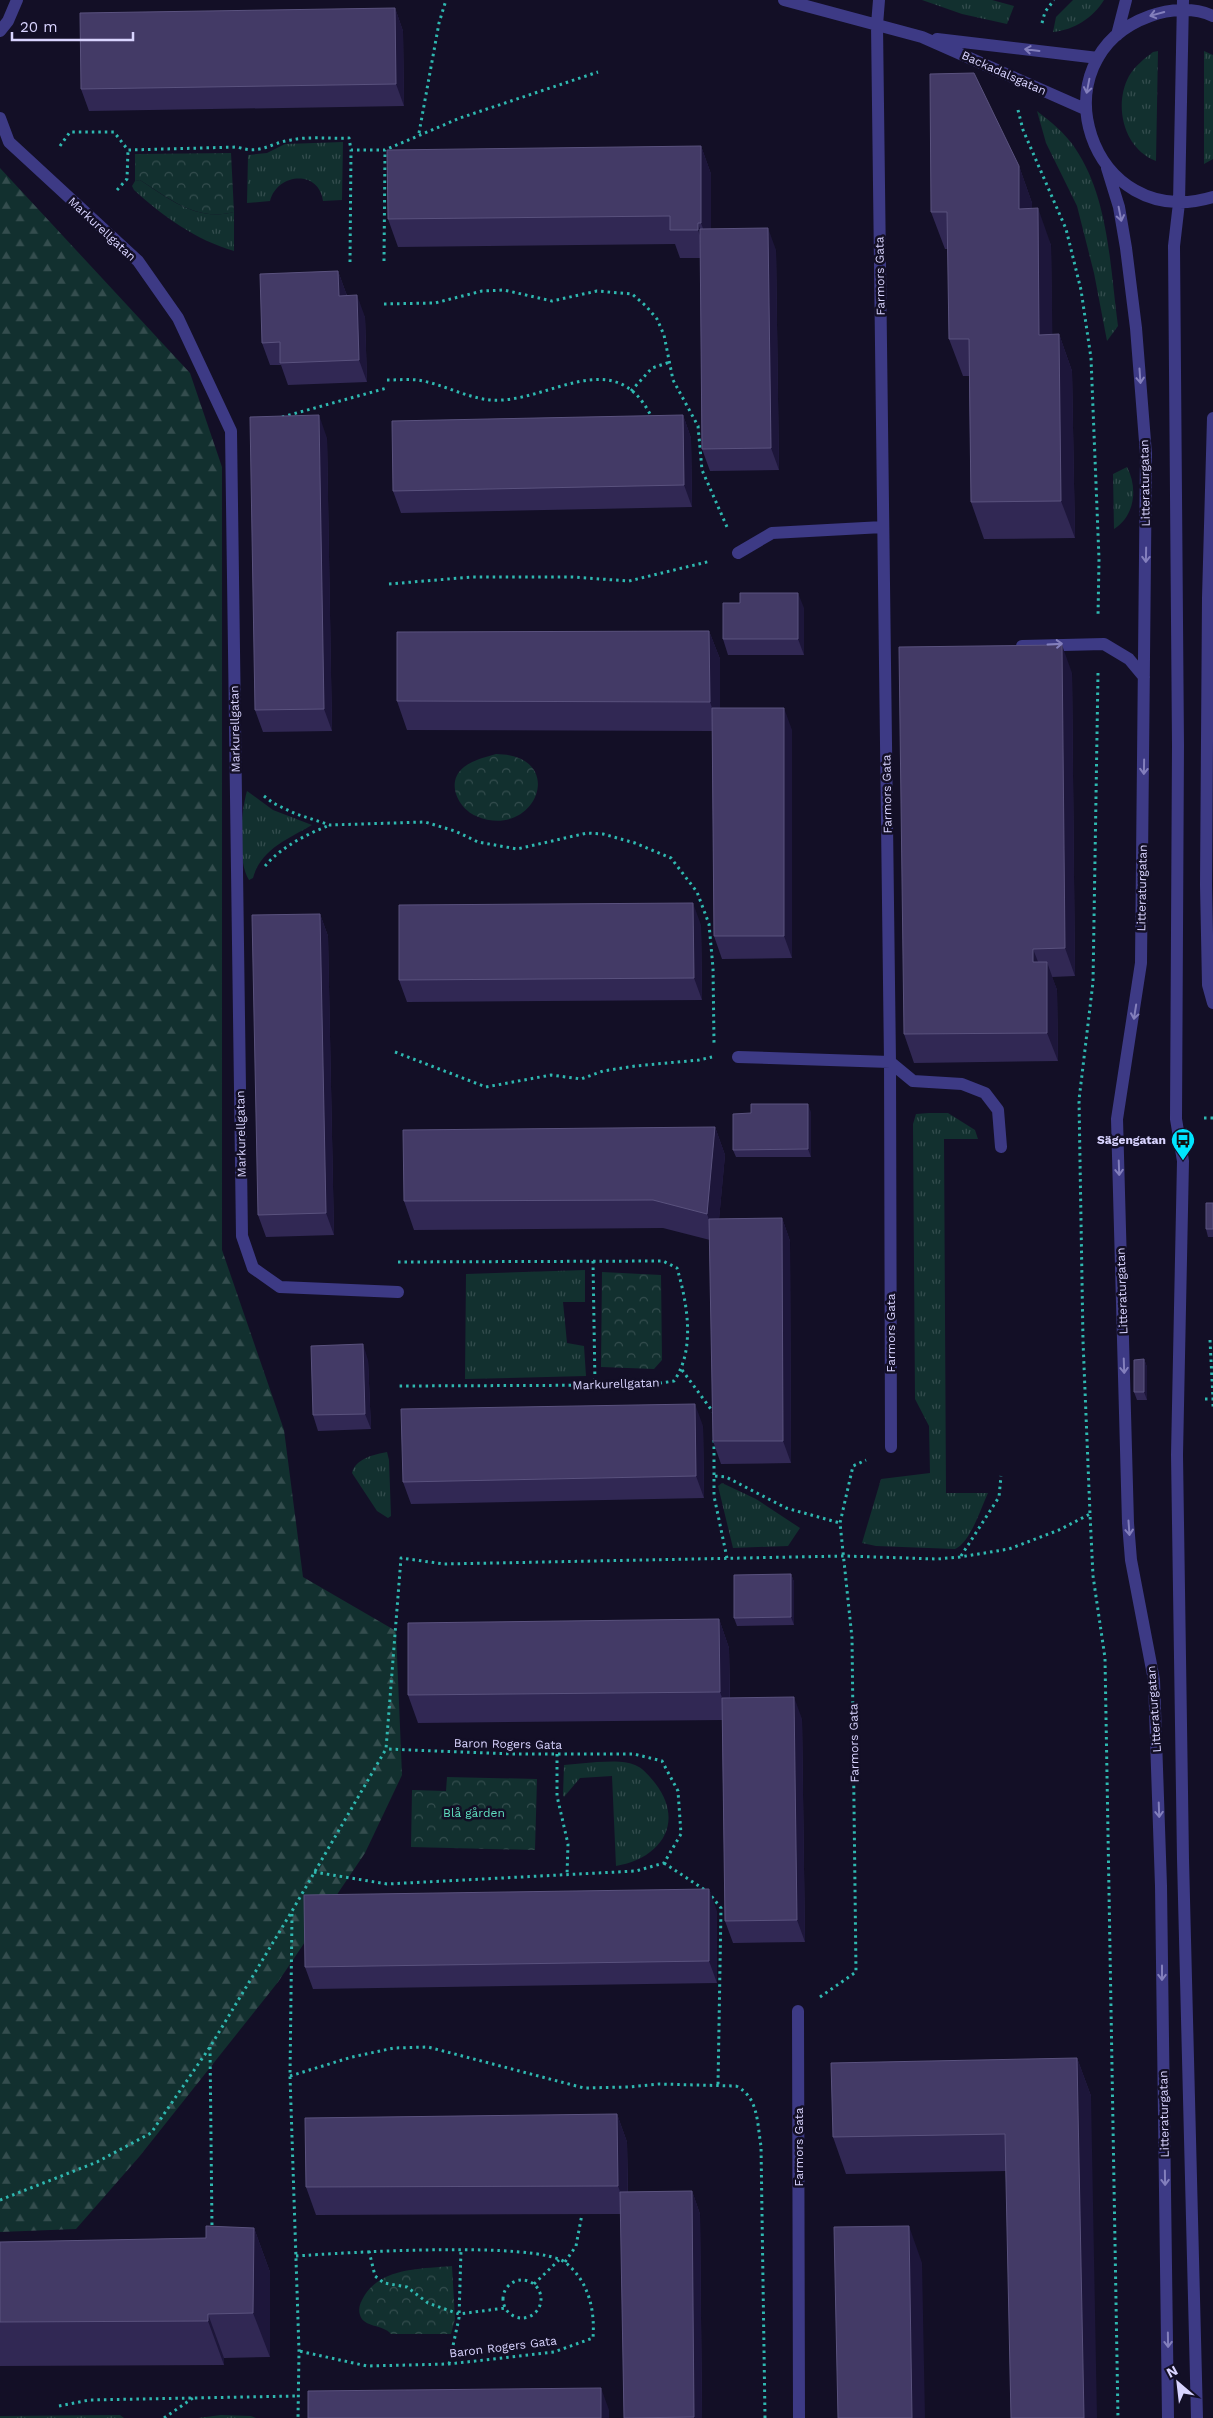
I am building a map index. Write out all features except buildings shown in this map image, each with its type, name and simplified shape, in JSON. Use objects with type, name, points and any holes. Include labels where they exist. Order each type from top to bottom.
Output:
[{"type":"street","points":[[0,31],[8,21],[16,0]]},
{"type":"street","name":"Backadalsgatan","points":[[784,0],[922,37],[1098,58]]},
{"type":"street","name":"Farmors Gata","points":[[879,0],[877,25],[883,526],[889,649],[891,1447]]},
{"type":"street","name":"Litteraturgatan","points":[[1117,35],[1126,0]]},
{"type":"street","points":[[1183,5],[1179,203],[1174,246],[1178,900],[1176,1119],[1183,1161],[1177,1430],[1183,1859],[1197,2418]]},
{"type":"street","name":"Litteraturgatan","points":[[1168,2418],[1161,1886],[1154,1680],[1131,1560],[1128,1523],[1117,1120],[1141,963],[1146,454],[1136,328],[1119,207],[1106,168],[1095,150],[1088,129],[1085,109],[1088,83],[1098,58],[1117,35],[1136,21],[1183,5],[1213,16]]},
{"type":"street","name":"Backadalsgatan","points":[[922,37],[1085,109]]},
{"type":"street","name":"Markurellgatan","points":[[0,118],[9,142],[138,261],[178,318],[231,431],[242,1236],[253,1268],[280,1287],[398,1292]]},
{"type":"street","name":"Litteraturgatan","points":[[1106,168],[1139,193],[1159,200],[1179,203],[1213,197]]},
{"type":"street","points":[[1213,418],[1208,589],[1206,884],[1208,984],[1213,1003]]},
{"type":"street","points":[[738,553],[772,532],[883,526]]},
{"type":"street","points":[[1006,647],[1098,644],[1117,650],[1129,659],[1144,677]]},
{"type":"street","points":[[738,1057],[890,1062],[913,1081],[962,1084],[985,1092],[998,1110],[1001,1147]]},
{"type":"street","name":"Farmors Gata","points":[[798,2011],[800,2418]]},
{"type":"path","points":[[419,134],[439,23],[446,0]]},
{"type":"path","points":[[1033,50],[1045,12],[1054,0]]},
{"type":"path","points":[[351,150],[385,150],[419,134],[598,72]]},
{"type":"path","points":[[1024,82],[1017,106],[1023,130],[1066,229],[1081,290],[1091,358],[1099,559],[1093,982],[1080,1100],[1083,1342],[1093,1576],[1105,1658],[1118,2418]]},
{"type":"path","points":[[60,146],[70,132],[114,132],[128,150],[127,179],[117,190]]},
{"type":"path","points":[[128,150],[238,146],[248,150],[269,148],[290,140],[349,138],[351,150],[350,262]]},
{"type":"path","points":[[384,261],[385,150]]},
{"type":"path","points":[[384,304],[435,303],[482,290],[504,290],[552,301],[597,291],[616,291],[632,294],[657,319],[664,335],[673,380],[698,426],[702,470],[738,553]]},
{"type":"path","points":[[630,391],[652,368],[670,362]]},
{"type":"path","points":[[387,380],[418,380],[490,400],[524,398],[586,379],[613,380],[630,391],[645,405],[651,416]]},
{"type":"path","points":[[277,418],[387,388]]},
{"type":"path","points":[[390,584],[472,577],[572,578],[629,581],[681,570]]},
{"type":"path","points":[[236,772],[273,803],[296,814],[330,825],[425,822],[455,831],[478,842],[517,849],[587,833],[603,834],[635,842],[671,858],[697,892],[709,924],[714,968],[714,1046]]},
{"type":"path","points":[[238,903],[272,858],[297,841],[330,825]]},
{"type":"path","points":[[395,1052],[486,1087],[551,1075],[581,1079],[604,1071],[635,1066],[699,1060]]},
{"type":"path","points":[[398,1262],[663,1262],[677,1268],[683,1289],[687,1321],[682,1370],[713,1410],[713,1419]]},
{"type":"path","points":[[593,1262],[595,1385]]},
{"type":"path","name":"Markurellgatan","points":[[400,1386],[648,1385],[674,1381],[682,1370]]},
{"type":"path","points":[[1204,1399],[1213,1399],[1213,1407]]},
{"type":"path","points":[[714,1438],[714,1496],[727,1558]]},
{"type":"path","name":"Farmors Gata","points":[[798,2011],[856,1972],[852,1638],[840,1523],[853,1466],[891,1447]]},
{"type":"path","points":[[714,1476],[726,1477],[786,1508],[840,1523]]},
{"type":"path","points":[[960,1557],[999,1497],[1001,1476]]},
{"type":"path","points":[[0,2200],[97,2162],[151,2133],[210,2046],[292,1911],[386,1749],[401,1558],[444,1564],[844,1556],[937,1559],[1009,1549],[1059,1530],[1090,1514]]},
{"type":"path","name":"Baron Rogers Gata","points":[[386,1749],[557,1754],[634,1754],[662,1762],[678,1791],[681,1834],[664,1863]]},
{"type":"path","points":[[557,1754],[557,1796],[568,1844],[567,1876]]},
{"type":"path","points":[[314,1872],[387,1884],[636,1871],[664,1863],[708,1892],[721,1908],[722,1956],[718,2011],[718,2085]]},
{"type":"path","points":[[292,1911],[290,2076],[299,2351],[298,2418]]},
{"type":"path","points":[[210,2046],[212,2234]]},
{"type":"path","points":[[290,2076],[394,2048],[428,2047],[584,2088],[628,2088],[659,2084],[736,2086],[751,2097],[760,2146],[765,2418]]},
{"type":"path","points":[[565,2262],[576,2246],[582,2214]]},
{"type":"path","points":[[449,2364],[457,2334],[461,2250]]},
{"type":"path","name":"Baron Rogers Gata","points":[[296,2256],[369,2251],[461,2250],[538,2253],[565,2262],[585,2284],[594,2316],[594,2338],[554,2352],[449,2364],[366,2366],[299,2351]]},
{"type":"path","points":[[369,2251],[375,2276],[384,2283],[407,2287],[428,2303],[458,2314],[504,2308]]},
{"type":"path","points":[[534,2284],[560,2260]]},
{"type":"path","points":[[523,2280],[534,2284],[542,2299],[534,2314],[530,2318],[518,2319],[508,2313],[504,2308],[503,2297],[508,2286],[523,2280]]},
{"type":"path","points":[[59,2406],[89,2400],[298,2396]]},
{"type":"path","points":[[164,2418],[194,2398]]},
{"type":"green space","points":[[922,0],[992,0],[1014,6],[1007,24],[962,14]]},
{"type":"green space","points":[[1073,0],[1104,0],[1089,18],[1068,29],[1053,32],[1056,17]]},
{"type":"green space","points":[[1158,51],[1156,161],[1136,147],[1129,137],[1124,125],[1122,100],[1124,88],[1131,73],[1153,52]]},
{"type":"green space","points":[[1204,51],[1213,55],[1213,159],[1204,164]]},
{"type":"green space","points":[[1037,111],[1067,137],[1086,168],[1095,189],[1110,257],[1118,326],[1107,341],[1094,273],[1077,206],[1046,143]]},
{"type":"green space","points":[[343,142],[342,200],[323,201],[320,191],[314,184],[298,178],[289,180],[281,185],[274,192],[270,201],[247,203],[248,155],[267,153],[285,144]]},
{"type":"green space","points":[[231,153],[234,212],[208,214],[196,211],[173,201],[140,180],[135,181],[135,154]]},
{"type":"green space","points":[[0,168],[190,373],[222,467],[222,1250],[284,1430],[303,1577],[396,1631],[402,1775],[365,1853],[278,1982],[139,2157],[76,2229],[0,2232]]},
{"type":"green space","points":[[140,180],[184,207],[208,214],[234,212],[234,251],[194,234],[157,209],[134,190],[132,186],[135,181]]},
{"type":"green space","points":[[1127,467],[1133,484],[1132,501],[1126,517],[1114,529],[1113,474]]},
{"type":"green space","points":[[496,754],[519,758],[532,768],[538,781],[536,795],[528,808],[514,817],[497,821],[476,816],[470,812],[459,801],[455,787],[458,773],[464,767]]},
{"type":"green space","points":[[247,791],[273,810],[312,825],[285,840],[269,852],[262,859],[253,878],[249,880],[243,861],[241,836]]},
{"type":"green space","points":[[948,1113],[975,1130],[978,1139],[944,1139],[946,1493],[988,1493],[966,1540],[955,1549],[876,1546],[862,1543],[881,1479],[930,1473],[929,1426],[915,1399],[913,1124],[916,1114]]},
{"type":"green space","points":[[585,1270],[585,1302],[563,1302],[567,1343],[584,1346],[586,1376],[465,1379],[466,1274]]},
{"type":"green space","points":[[602,1272],[661,1275],[662,1360],[654,1369],[601,1367]]},
{"type":"green space","points":[[387,1452],[391,1516],[388,1518],[377,1511],[352,1473],[361,1461]]},
{"type":"green space","points":[[722,1483],[756,1499],[800,1528],[788,1546],[733,1548],[718,1486]]},
{"type":"green space","points":[[621,1762],[638,1766],[653,1781],[664,1798],[668,1812],[668,1825],[664,1837],[645,1856],[632,1862],[616,1866],[612,1776],[580,1778],[564,1797],[563,1795],[564,1765]]},
{"type":"green space","name":"Blå gården","points":[[447,1777],[537,1779],[535,1850],[411,1847],[412,1790],[446,1791]]},
{"type":"green space","points":[[452,2266],[455,2319],[451,2334],[391,2334],[362,2319],[359,2311],[361,2302],[369,2289],[378,2281],[414,2269]]},
{"type":"green space","points":[[120,2415],[124,2418],[0,2418],[0,2416]]},
{"type":"green space","points":[[221,2415],[251,2416],[256,2418],[198,2418]]},
{"type":"place","name":"Sägengatan","points":[[1183,1161]]}]
